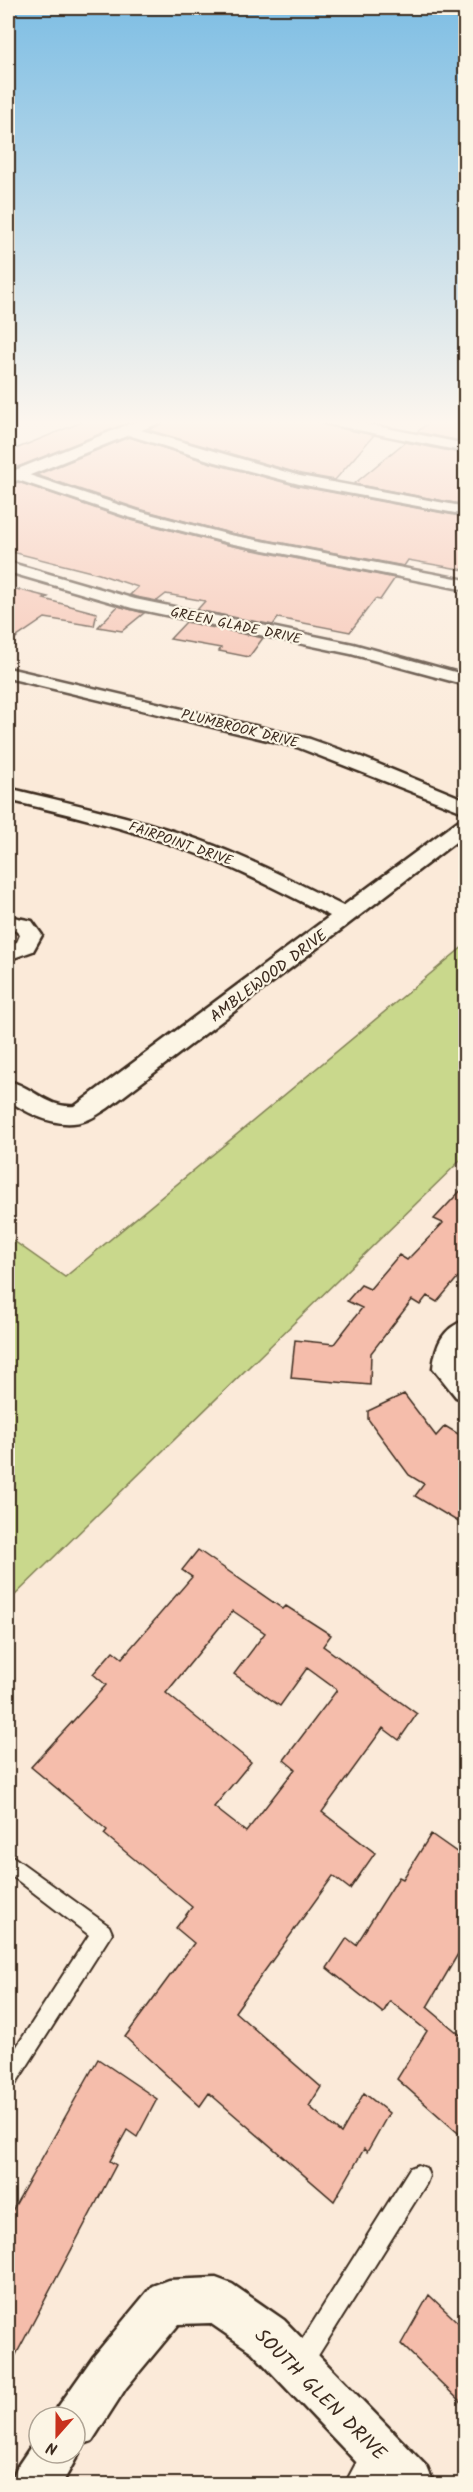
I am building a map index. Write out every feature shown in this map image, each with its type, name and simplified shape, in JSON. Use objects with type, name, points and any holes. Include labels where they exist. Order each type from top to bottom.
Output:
[{"type":"street","points":[[214,535],[465,585]]},
{"type":"street","name":"GREEN GLADE DRIVE","points":[[8,567],[132,603],[353,649],[465,680]]},
{"type":"street","name":"PLUMBROOK DRIVE","points":[[8,673],[292,740],[354,760],[465,807]]},
{"type":"street","name":"FAIRPOINT DRIVE","points":[[8,794],[107,819],[192,844],[272,878],[346,916]]},
{"type":"street","name":"AMBLEWOOD DRIVE","points":[[8,1089],[34,1106],[55,1113],[79,1114],[346,916],[465,824]]},
{"type":"street","points":[[8,922],[24,926],[31,935],[25,946],[8,953]]},
{"type":"street","points":[[465,1331],[450,1348],[448,1368],[465,1388]]},
{"type":"street","name":"SOUTH GLEN DRIVE","points":[[87,2406],[110,2372],[168,2302],[216,2300],[268,2336],[298,2366],[367,2467],[410,2484]]},
{"type":"street","points":[[34,2484],[47,2465]]},
{"type":"lane","points":[[8,1862],[102,1933],[8,2078]]},
{"type":"lane","points":[[298,2366],[418,2176]]},
{"type":"green space","points":[[465,945],[465,1156],[8,1602],[8,1237],[65,1277]]},
{"type":"building","points":[[8,535],[190,535],[228,545],[395,578],[380,600],[375,599],[350,632],[278,618],[273,625],[197,610],[205,601],[166,594],[157,601],[136,597],[130,595],[138,587],[99,574],[8,551]]},
{"type":"building","points":[[242,535],[465,535],[465,570],[408,560],[404,566]]},
{"type":"building","points":[[8,587],[97,613],[94,626],[45,618],[8,643]]},
{"type":"building","points":[[118,606],[144,613],[122,631],[98,627]]},
{"type":"building","points":[[186,622],[263,638],[249,657],[219,651],[221,648],[170,639]]},
{"type":"building","points":[[465,1186],[465,1269],[437,1302],[427,1296],[420,1305],[412,1300],[371,1353],[370,1385],[291,1378],[295,1340],[334,1344],[362,1308],[347,1301],[361,1285],[370,1289],[399,1255],[407,1260],[443,1223],[434,1219]]},
{"type":"building","points":[[404,1394],[436,1436],[445,1426],[465,1438],[465,1526],[415,1496],[424,1484],[409,1475],[368,1419],[368,1411]]},
{"type":"building","points":[[198,1550],[283,1609],[286,1606],[331,1635],[323,1646],[417,1714],[399,1740],[383,1728],[322,1812],[375,1853],[350,1889],[333,1876],[235,2012],[321,2087],[309,2106],[341,2133],[364,2093],[389,2113],[367,2152],[364,2149],[334,2201],[209,2093],[200,2106],[125,2037],[194,1943],[176,1928],[192,1907],[104,1834],[107,1830],[31,1767],[106,1685],[93,1674],[113,1651],[122,1658],[192,1577],[182,1570]],"holes":[[[233,1611],[265,1633],[234,1674],[280,1706],[307,1668],[337,1690],[284,1760],[295,1769],[246,1832],[214,1807],[251,1762],[166,1693]]]},
{"type":"building","points":[[431,1834],[465,1858],[465,1942],[427,2007],[465,2039],[465,2139],[397,2079],[427,2031],[390,2001],[383,2013],[327,1968],[347,1938],[356,1945],[399,1877],[403,1879]]},
{"type":"building","points":[[98,2059],[157,2099],[137,2137],[127,2130],[110,2161],[116,2165],[8,2370],[8,2218]]},
{"type":"building","points":[[429,2295],[465,2329],[465,2406],[401,2344]]}]
